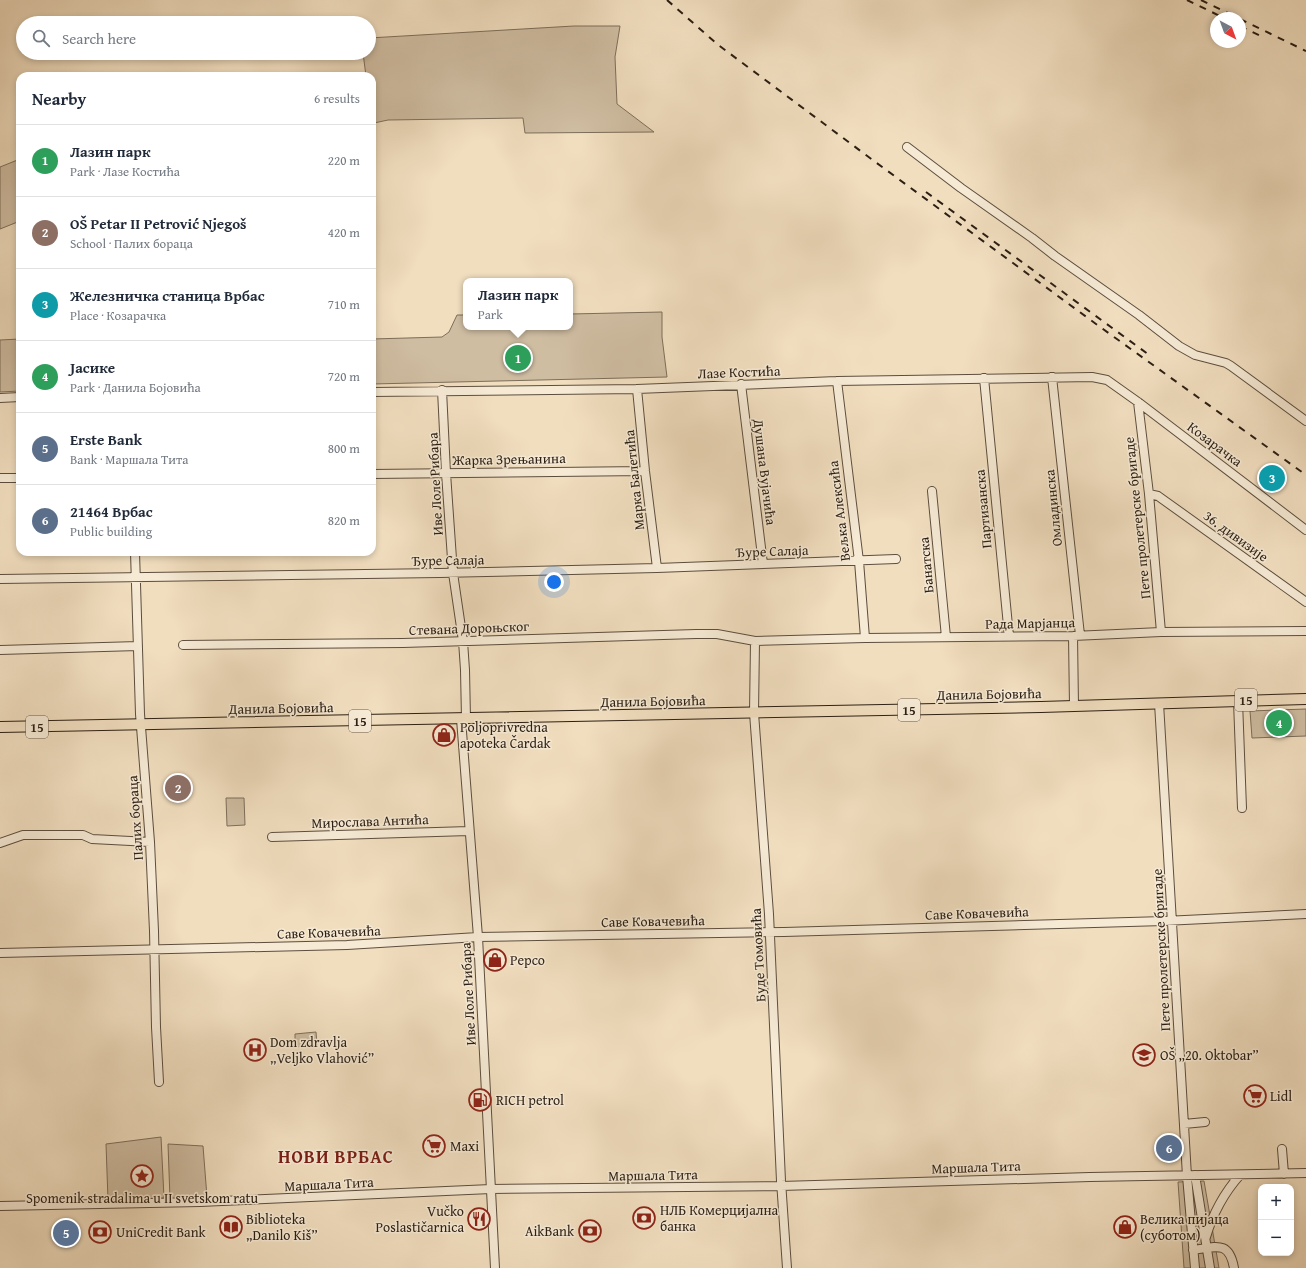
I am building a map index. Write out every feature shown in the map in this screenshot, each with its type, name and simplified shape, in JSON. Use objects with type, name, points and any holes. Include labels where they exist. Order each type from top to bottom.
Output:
[{"type":"main road","name":"Данила Бојовића","points":[[0,727],[754,713],[1306,699]]},
{"type":"street","points":[[907,147],[944,176],[1179,346],[1195,355],[1226,363],[1306,421]]},
{"type":"street","name":"Омладинска","points":[[1052,377],[1077,635],[1074,706]]},
{"type":"street","name":"Лазе Костића","points":[[376,392],[637,389],[741,384],[984,378],[1092,377],[1107,380]]},
{"type":"street","name":"Партизанска","points":[[984,378],[1009,636]]},
{"type":"street","name":"Козарачка","points":[[1107,380],[1306,530]]},
{"type":"street","name":"Вељка Алексића","points":[[837,381],[859,561],[865,638]]},
{"type":"street","name":"Душана Вујачића","points":[[741,384],[763,564]]},
{"type":"street","name":"Марка Балетића","points":[[637,389],[657,568]]},
{"type":"street","name":"Иве Лоле Рибара","points":[[442,390],[453,573],[463,641],[465,670],[463,719],[478,937],[495,1268]]},
{"type":"street","points":[[0,398],[16,397]]},
{"type":"street","name":"Пете пролетерске бригаде","points":[[1138,402],[1149,494],[1161,632]]},
{"type":"street","name":"Жарка Зрењанина","points":[[376,474],[645,471]]},
{"type":"street","points":[[0,478],[16,478]]},
{"type":"street","name":"Банатска","points":[[932,491],[946,637]]},
{"type":"street","name":"36. дивизије","points":[[1149,494],[1158,496],[1306,602]]},
{"type":"street","name":"Палих бораца","points":[[136,556],[141,725],[150,842],[156,1027],[160,1082]]},
{"type":"street","name":"Ђуре Салаја","points":[[0,579],[453,573],[657,568],[896,559]]},
{"type":"street","name":"Рада Марјанца","points":[[755,642],[865,638],[1306,630]]},
{"type":"street","name":"Стевана Дороњског","points":[[183,645],[403,644],[696,634],[717,634],[755,642]]},
{"type":"street","name":"Буде Томовића","points":[[755,642],[754,713],[770,932],[781,1186],[787,1268]]},
{"type":"street","points":[[0,650],[138,646]]},
{"type":"street","points":[[1238,701],[1242,808]]},
{"type":"street","name":"Пете пролетерске бригаде","points":[[1159,703],[1184,1124],[1191,1176],[1195,1268]]},
{"type":"street","name":"Мирослава Антића","points":[[272,837],[470,831]]},
{"type":"street","points":[[0,843],[23,836],[82,835],[92,839],[150,842]]},
{"type":"street","name":"Саве Ковачевића","points":[[0,953],[347,945],[478,937],[770,932],[1173,921],[1306,914]]},
{"type":"street","points":[[1184,1124],[1205,1122]]},
{"type":"street","points":[[1282,1149],[1284,1174]]},
{"type":"street","name":"Маршала Тита","points":[[0,1206],[200,1202],[491,1189],[781,1186],[1090,1177],[1306,1173]]},
{"type":"street","points":[[1206,1239],[1210,1225],[1222,1198],[1240,1175]]},
{"type":"street","points":[[1191,1176],[1206,1239],[1210,1268]]},
{"type":"street","points":[[1194,1250],[1222,1247],[1228,1250],[1232,1258],[1234,1268]]},
{"type":"shaded area","points":[[574,26],[620,26],[615,57],[617,104],[654,132],[525,133],[523,118],[388,120],[376,123],[376,72],[365,72],[364,60],[376,60],[376,38]]},
{"type":"shaded area","points":[[16,161],[16,223],[0,229],[0,167]]},
{"type":"shaded area","points":[[662,312],[662,337],[667,377],[376,384],[376,339],[442,337],[449,332],[457,315],[463,315],[463,330],[573,330],[573,314]]},
{"type":"shaded area","points":[[16,339],[16,391],[0,392],[0,340]]},
{"type":"shaded area","points":[[1306,709],[1306,736],[1252,738],[1250,711]]},
{"type":"shaded area","points":[[226,798],[244,798],[245,825],[227,826]]},
{"type":"shaded area","points":[[316,1032],[317,1045],[295,1047],[295,1034]]},
{"type":"shaded area","points":[[161,1137],[164,1198],[108,1200],[106,1144]]},
{"type":"shaded area","points":[[168,1144],[203,1146],[207,1197],[170,1199]]},
{"type":"shaded area","points":[[1204,1181],[1219,1268],[1184,1268],[1178,1182]]},
{"type":"railway","points":[[667,0],[717,44],[874,161],[1096,324],[1306,475]]},
{"type":"railway","points":[[1187,0],[1212,12]]},
{"type":"railway","points":[[1201,0],[1226,12]]},
{"type":"railway","points":[[1246,22],[1306,51]]},
{"type":"railway","points":[[1246,29],[1265,38]]},
{"type":"railway","points":[[926,192],[1152,357]]},
{"type":"place","name":"Лазин парк","points":[[518,358]]},
{"type":"place","name":"Железничка станица Врбас","points":[[1272,478]]},
{"type":"place","name":"Јасике","points":[[1279,723]]},
{"type":"place","name":"Poljoprivredna apoteka Čardak","points":[[444,735]]},
{"type":"place","name":"OŠ Petar II Petrović Njegoš","points":[[178,788]]},
{"type":"place","name":"Pepco","points":[[495,960]]},
{"type":"place","name":"Dom zdravlja „Veljko Vlahović”","points":[[255,1050]]},
{"type":"place","name":"OŠ „20. Oktobar”","points":[[1144,1055]]},
{"type":"place","name":"Lidl","points":[[1255,1096]]},
{"type":"place","name":"RICH petrol","points":[[480,1100]]},
{"type":"place","name":"Maxi","points":[[434,1146]]},
{"type":"place","name":"21464 Врбас","points":[[1169,1148]]},
{"type":"place","name":"Spomenik stradalima u II svetskom ratu","points":[[142,1176]]},
{"type":"place","name":"НЛБ Комерцијална банка","points":[[644,1218]]},
{"type":"place","name":"Vučko Poslastičarnica","points":[[479,1219]]},
{"type":"place","name":"Biblioteka „Danilo Kiš”","points":[[231,1227]]},
{"type":"place","name":"Велика пијаца (суботом)","points":[[1125,1227]]},
{"type":"place","name":"AikBank","points":[[590,1231]]},
{"type":"place","name":"UniCredit Bank","points":[[100,1232]]},
{"type":"place","name":"Erste Bank","points":[[66,1233]]},
{"type":"district","name":"НОВИ ВРБАС","points":[[336,1157]]}]
